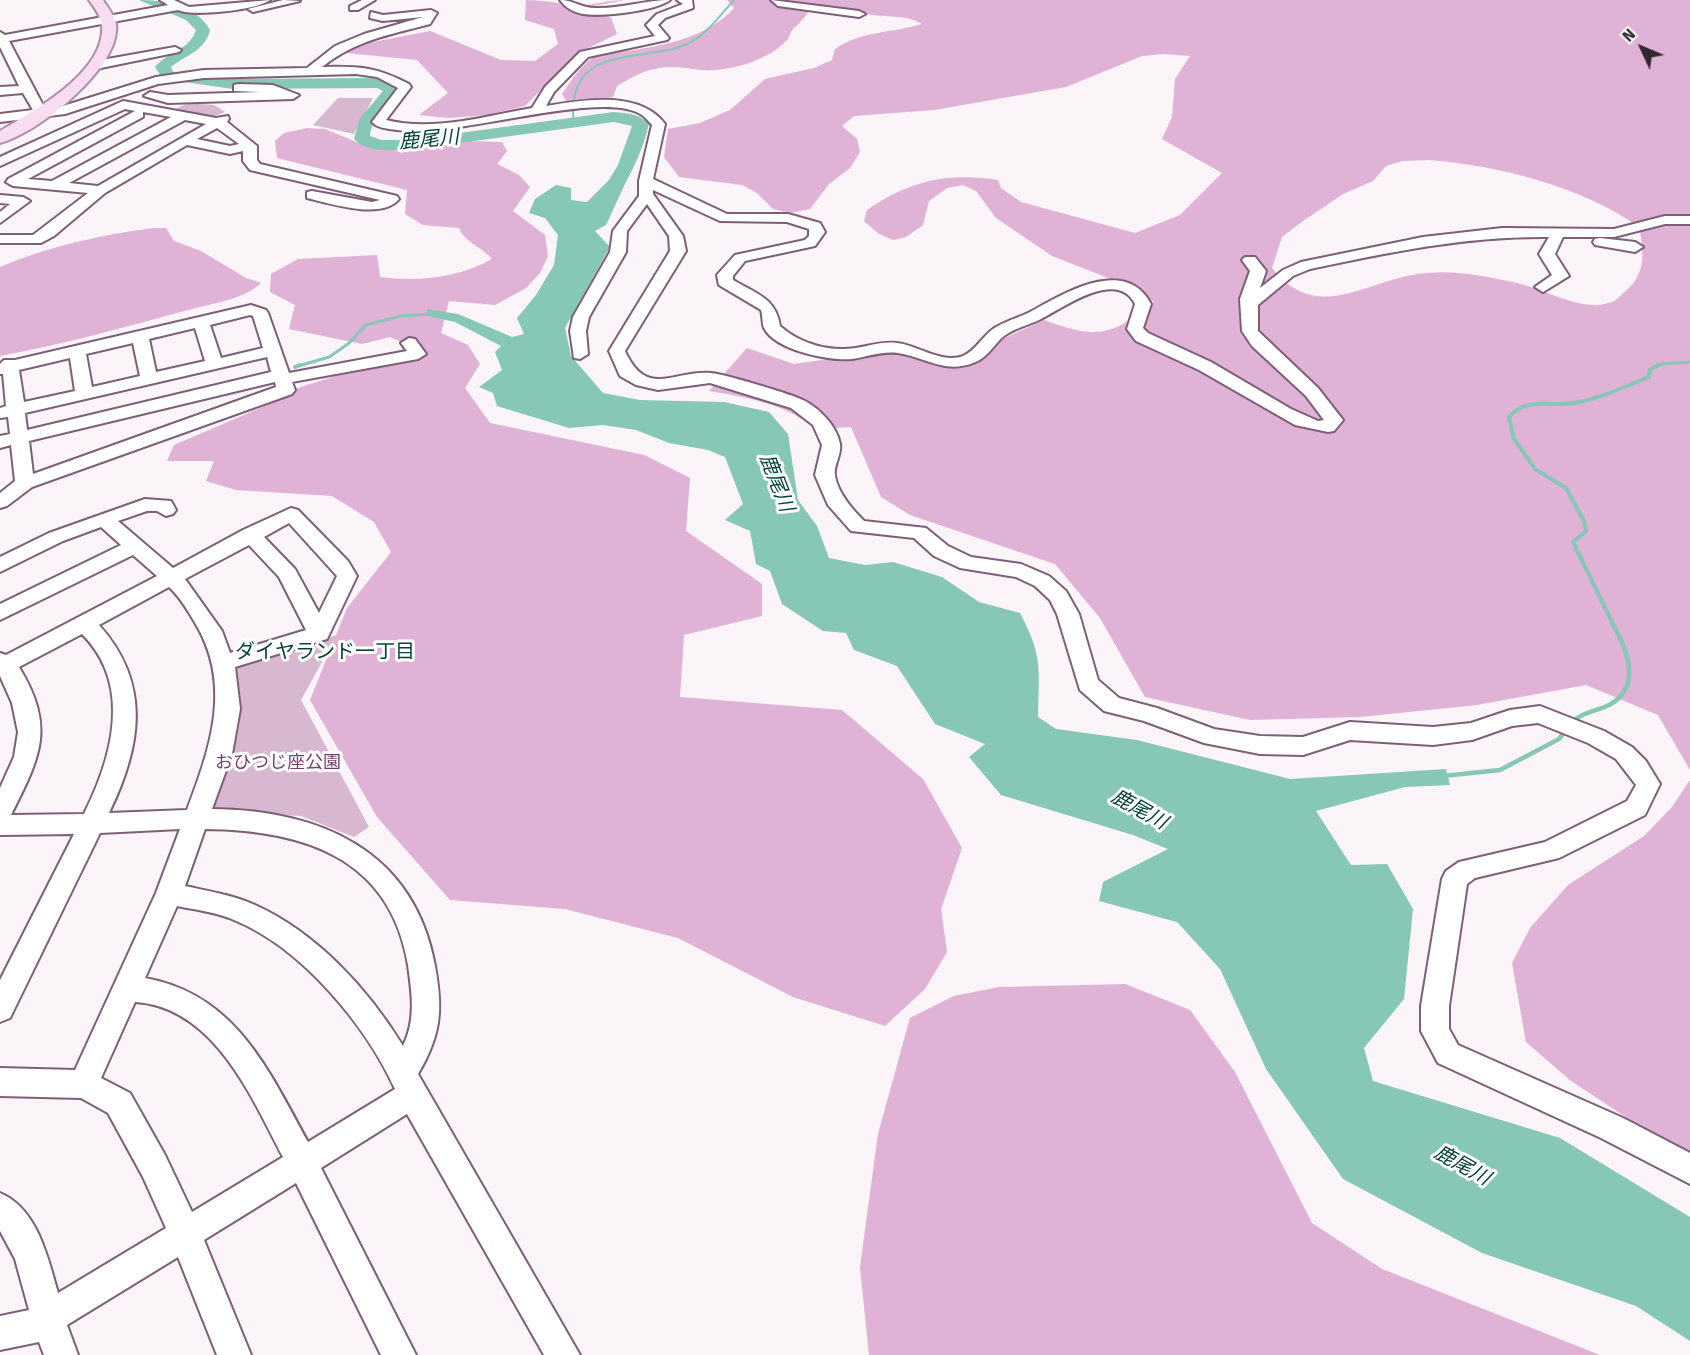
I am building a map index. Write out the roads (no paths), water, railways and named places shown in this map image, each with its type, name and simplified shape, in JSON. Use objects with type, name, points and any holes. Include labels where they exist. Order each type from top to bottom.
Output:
[{"type":"main road","points":[[0,138],[42,112],[80,83],[96,65],[106,47],[109,30],[107,20],[96,0]]},
{"type":"street","points":[[164,0],[187,10],[266,0]]},
{"type":"street","points":[[354,8],[370,0]]},
{"type":"street","points":[[562,1],[580,10],[604,11],[665,0]]},
{"type":"street","points":[[537,110],[549,90],[584,54],[663,38],[652,24],[658,17],[689,6],[682,0]]},
{"type":"street","points":[[776,0],[778,3],[794,6],[858,14]]},
{"type":"street","points":[[246,4],[251,9],[295,1]]},
{"type":"street","points":[[42,112],[27,89],[1,37],[177,7]]},
{"type":"street","points":[[310,71],[339,48],[368,36],[426,22],[431,13],[383,18],[374,16],[375,14]]},
{"type":"street","points":[[96,65],[175,50]]},
{"type":"street","points":[[260,59],[279,60]]},
{"type":"street","points":[[231,60],[246,68],[244,78]]},
{"type":"street","points":[[0,65],[14,62]]},
{"type":"street","points":[[156,81],[202,87],[244,78],[310,71],[372,72],[405,87],[378,122],[395,127],[463,125],[537,110],[590,104],[627,106],[656,118],[659,124],[646,189],[620,231],[618,252],[581,317],[578,331],[580,354]]},
{"type":"street","points":[[0,118],[76,109],[132,95],[168,99],[292,95],[244,78],[185,76],[156,81],[65,110]]},
{"type":"street","points":[[138,87],[164,93],[201,91]]},
{"type":"street","points":[[0,91],[27,89]]},
{"type":"street","points":[[0,162],[123,105],[183,116],[224,119],[250,146],[250,161],[255,167],[392,200],[381,206],[372,206],[312,195]]},
{"type":"street","points":[[100,190],[57,184],[13,182],[147,109]]},
{"type":"street","points":[[57,184],[183,116]]},
{"type":"street","points":[[0,239],[36,240],[49,233],[100,190],[224,119]]},
{"type":"street","points":[[185,141],[230,150],[250,146]]},
{"type":"street","points":[[646,189],[725,218],[788,218],[815,226],[818,232],[816,238],[810,243],[740,258],[724,275],[725,282],[761,302],[770,312],[771,327],[794,342],[828,353],[845,354],[895,348],[936,360],[956,363],[973,358],[996,334],[1077,292],[1096,285],[1111,285],[1135,292],[1140,298],[1143,304],[1135,329],[1142,337],[1214,371],[1274,409],[1313,426],[1328,427],[1333,424],[1334,420],[1312,392],[1258,342],[1250,331],[1248,299],[1258,271],[1250,260]]},
{"type":"street","points":[[646,189],[676,236],[678,251],[617,351],[626,372],[642,381],[658,385],[711,378],[797,404],[821,422],[831,445],[825,475],[838,505],[858,526],[919,532],[941,551],[967,563],[1022,572],[1042,581],[1059,596],[1068,614],[1088,684],[1113,705],[1149,714],[1212,737],[1260,745],[1303,746],[1350,730],[1433,736],[1472,731],[1510,718],[1540,714],[1596,736],[1623,753],[1637,767],[1647,783],[1636,808],[1550,851],[1468,869],[1455,879],[1435,1006],[1435,1031],[1448,1054],[1612,1128],[1690,1169]]},
{"type":"street","points":[[0,199],[24,201],[0,219]]},
{"type":"street","points":[[1250,304],[1275,282],[1297,269],[1423,241],[1512,232],[1614,233],[1665,220],[1690,220]]},
{"type":"street","points":[[1385,250],[1387,231]]},
{"type":"street","points":[[1512,232],[1635,247]]},
{"type":"street","points":[[1543,287],[1561,276],[1547,254],[1556,237]]},
{"type":"street","points":[[0,502],[25,483],[286,390],[260,313],[251,310],[5,367],[8,412],[20,437],[25,483]]},
{"type":"street","points":[[201,322],[214,364]]},
{"type":"street","points":[[140,335],[149,379]]},
{"type":"street","points":[[0,442],[282,377],[418,354],[410,343]]},
{"type":"street","points":[[77,349],[84,394]]},
{"type":"street","points":[[8,412],[272,351]]},
{"type":"street","points":[[1252,416],[1274,409]]},
{"type":"street","points":[[1274,409],[1301,434]]},
{"type":"street","points":[[0,565],[56,537],[145,505],[164,505],[166,510]]},
{"type":"street","points":[[0,813],[30,738],[26,709],[2,664],[291,514],[341,566],[347,576],[319,634],[223,663]]},
{"type":"street","points":[[84,1084],[169,893],[220,754],[228,709],[223,663],[211,631],[180,585],[133,547],[104,519]]},
{"type":"street","points":[[250,534],[288,574],[319,634]]},
{"type":"street","points":[[0,613],[133,547]]},
{"type":"street","points":[[0,1009],[112,780],[126,720],[123,697],[108,651],[96,631],[84,623]]},
{"type":"street","points":[[0,825],[195,819],[263,821],[296,827],[346,848],[367,862],[394,891],[416,929],[428,1012],[420,1046],[407,1083],[303,1163],[32,1328],[0,1333]]},
{"type":"street","points":[[169,893],[245,912],[275,929],[328,971],[359,1007],[407,1083],[563,1355]]},
{"type":"street","points":[[127,989],[143,989],[170,997],[199,1012],[220,1030],[249,1066],[303,1163],[399,1355]]},
{"type":"street","points":[[0,1082],[84,1084],[120,1103],[154,1166],[186,1236],[234,1355]]},
{"type":"street","points":[[0,1209],[10,1216],[22,1235],[60,1355]]},
{"type":"water","points":[[618,171],[631,171],[606,225],[595,231],[610,247],[565,328],[571,356],[603,393],[640,400],[724,402],[769,412],[788,434],[798,500],[817,526],[829,558],[865,565],[893,562],[942,577],[979,602],[1020,613],[1036,652],[1039,687],[1038,717],[1056,729],[1137,740],[1290,779],[1446,769],[1450,785],[1405,787],[1316,811],[1351,865],[1387,864],[1413,909],[1404,999],[1364,1048],[1373,1081],[1560,1138],[1690,1217],[1690,1341],[1636,1306],[1482,1253],[1343,1179],[1266,1069],[1220,969],[1177,922],[1099,901],[1103,882],[1168,849],[1133,835],[1001,795],[969,757],[985,744],[935,724],[897,666],[854,650],[846,633],[823,631],[782,604],[770,571],[756,564],[750,531],[725,520],[743,504],[725,457],[708,450],[669,443],[636,430],[603,425],[569,428],[497,406],[493,393],[479,387],[502,370],[495,352],[501,346],[455,322],[428,316],[427,309],[458,314],[512,337],[524,334],[517,318],[536,295],[554,265],[558,235],[545,218],[529,213],[535,199],[556,185],[571,188],[571,200],[587,202]]},
{"type":"waterway","name":"鹿尾川","points":[[146,0],[179,11],[199,23],[203,30],[201,39],[190,49],[168,61],[163,67],[168,76],[233,84],[373,83],[388,87],[392,90],[368,118],[362,131],[362,139],[380,145],[408,145],[614,117],[629,118],[641,124],[638,135],[626,165],[604,203]]},
{"type":"waterway","points":[[573,122],[575,94],[582,79],[592,68],[622,57],[672,49],[687,44],[707,31],[734,0]]},
{"type":"waterway","points":[[300,365],[295,367],[329,357],[348,344],[366,325],[401,316],[431,314]]},
{"type":"waterway","points":[[1656,367],[1661,364],[1690,362]]},
{"type":"waterway","points":[[1613,624],[1573,542],[1586,531],[1584,521],[1566,488],[1535,469],[1514,439],[1509,417],[1515,411],[1528,405],[1576,403],[1608,394],[1649,377],[1650,370],[1658,365]]},
{"type":"waterway","points":[[1571,723],[1584,714],[1609,705],[1620,697],[1626,688],[1629,678],[1627,655],[1612,623]]},
{"type":"waterway","points":[[1443,776],[1500,770],[1559,739],[1566,730]]},
{"type":"district","name":"ダイヤランド一丁目","points":[[325,652]]},
{"type":"park label","name":"おひつじ座公園","points":[[278,763]]}]
